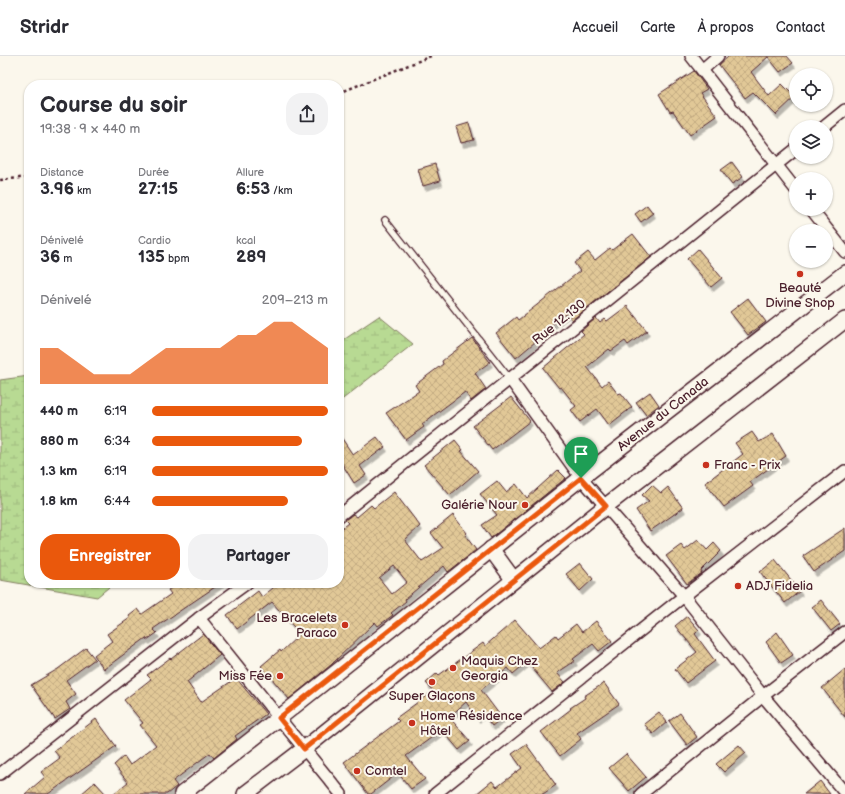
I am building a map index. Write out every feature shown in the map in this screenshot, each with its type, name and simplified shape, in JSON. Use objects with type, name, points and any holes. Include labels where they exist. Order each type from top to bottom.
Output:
[{"type":"main road","name":"Avenue du Canada","points":[[182,794],[581,478],[845,273]]},
{"type":"main road","points":[[245,794],[304,749],[513,579],[845,320]]},
{"type":"main road","points":[[491,549],[513,579]]},
{"type":"street","points":[[691,56],[789,181]]},
{"type":"street","points":[[702,70],[718,56]]},
{"type":"street","points":[[833,120],[845,110]]},
{"type":"street","name":"Rue 12.130","points":[[344,512],[789,155]]},
{"type":"street","points":[[817,216],[845,252]]},
{"type":"street","points":[[510,379],[581,478],[684,596],[763,696],[845,793]]},
{"type":"street","points":[[435,794],[684,596],[845,471]]},
{"type":"street","points":[[0,774],[199,618],[240,588]]},
{"type":"street","points":[[199,618],[341,794]]},
{"type":"street","points":[[641,794],[845,632]]},
{"type":"lane","points":[[385,220],[510,379]]},
{"type":"path","points":[[344,91],[431,56]]},
{"type":"path","points":[[0,180],[24,178]]},
{"type":"green space","points":[[379,316],[413,344],[344,398],[344,340]]},
{"type":"green space","points":[[24,377],[24,584],[0,580],[0,380]]},
{"type":"green space","points":[[46,588],[108,588],[97,597]]},
{"type":"building","points":[[729,56],[787,56],[793,63],[780,72],[768,57],[751,72],[769,96],[782,84],[789,91],[789,103],[776,115],[753,92],[745,98],[719,65]]},
{"type":"building","points":[[694,71],[707,89],[700,93],[717,116],[690,135],[673,111],[670,112],[659,94]]},
{"type":"building","points":[[469,123],[474,140],[461,143],[456,127]]},
{"type":"building","points":[[732,162],[743,177],[732,184],[721,170]]},
{"type":"building","points":[[435,164],[440,181],[423,186],[418,169]]},
{"type":"building","points":[[647,205],[653,213],[641,222],[635,214]]},
{"type":"building","points":[[633,234],[651,257],[572,320],[567,313],[533,339],[535,342],[516,358],[496,333],[516,317],[518,320],[580,271],[574,263],[588,252],[595,260],[610,248],[612,250]]},
{"type":"building","points":[[698,249],[722,278],[711,287],[687,259]]},
{"type":"building","points":[[748,298],[766,322],[748,335],[730,312]]},
{"type":"building","points":[[627,306],[647,331],[628,345],[625,341],[611,351],[609,349],[587,367],[602,386],[608,381],[618,394],[621,393],[632,407],[609,425],[597,409],[580,422],[571,410],[576,406],[543,368],[584,334],[581,331],[596,318],[600,323],[605,319],[607,321]]},
{"type":"building","points":[[472,338],[490,362],[475,373],[486,389],[471,401],[465,392],[422,424],[424,427],[406,440],[386,413],[419,391],[415,385],[443,364],[442,361]]},
{"type":"building","points":[[650,392],[659,405],[646,415],[636,402]]},
{"type":"building","points":[[511,397],[530,421],[492,450],[473,426]]},
{"type":"building","points":[[752,432],[759,442],[773,434],[786,456],[750,482],[753,486],[724,507],[705,483],[743,454],[735,443]]},
{"type":"building","points":[[377,437],[385,447],[360,466],[366,475],[354,483],[344,467],[344,442],[353,455]]},
{"type":"building","points":[[455,440],[463,450],[461,451],[478,471],[450,495],[424,465]]},
{"type":"building","points":[[558,470],[566,478],[491,538],[482,525],[497,515],[480,494],[497,481],[506,492],[516,484],[527,498]]},
{"type":"building","points":[[652,485],[661,493],[668,487],[683,508],[650,531],[636,510],[649,501],[642,495]]},
{"type":"building","points":[[394,492],[420,526],[405,540],[422,562],[443,548],[431,533],[453,515],[467,533],[465,535],[476,550],[448,572],[444,566],[405,599],[406,601],[391,613],[393,615],[378,626],[375,622],[331,665],[289,699],[261,666],[280,650],[281,652],[300,634],[272,602],[237,629],[227,615],[258,591],[262,597],[273,588],[344,588],[344,526],[348,523],[345,520],[353,514],[357,517],[371,505],[374,508]],"holes":[[[394,566],[407,582],[392,594],[379,578]]]},
{"type":"building","points":[[845,528],[845,551],[814,572],[803,556]]},
{"type":"building","points":[[698,540],[707,550],[714,543],[721,551],[701,571],[702,573],[687,584],[666,556],[681,545],[685,550]]},
{"type":"building","points":[[775,560],[800,591],[785,603],[760,572]]},
{"type":"building","points":[[580,563],[593,579],[580,591],[566,574]]},
{"type":"building","points":[[171,588],[214,588],[153,629],[157,633],[147,640],[146,638],[104,669],[94,655],[112,641],[107,634],[130,618],[129,616],[138,609],[142,614],[171,594],[168,590]]},
{"type":"building","points":[[821,600],[840,624],[831,631],[812,607]]},
{"type":"building","points":[[687,616],[699,630],[695,634],[715,661],[686,683],[675,669],[697,652],[675,626]]},
{"type":"building","points":[[515,620],[539,648],[556,635],[558,638],[576,624],[582,632],[596,621],[612,641],[599,651],[593,644],[573,659],[575,661],[557,673],[565,682],[552,692],[527,662],[513,674],[508,668],[481,690],[502,718],[492,726],[483,714],[477,718],[466,702],[449,717],[470,741],[459,750],[442,730],[406,756],[425,779],[411,789],[398,773],[371,794],[368,794],[344,762],[399,721],[396,718],[433,691],[426,683],[437,673],[439,675],[483,643],[485,646]]},
{"type":"building","points":[[777,632],[793,655],[781,663],[766,642]]},
{"type":"building","points":[[203,634],[220,655],[187,682],[201,702],[236,678],[266,714],[235,736],[237,739],[214,758],[210,753],[173,781],[177,786],[167,794],[113,794],[128,782],[114,765],[124,756],[130,765],[156,745],[140,725],[143,723],[124,700],[151,679],[147,675],[170,658],[171,659]]},
{"type":"building","points":[[86,648],[95,659],[66,680],[76,694],[66,702],[70,709],[55,719],[31,685],[58,669]]},
{"type":"building","points":[[845,669],[845,717],[822,688]]},
{"type":"building","points":[[604,683],[619,704],[577,733],[581,739],[560,756],[541,732],[571,709],[570,708],[585,698],[584,696]]},
{"type":"building","points":[[659,712],[667,722],[653,734],[644,724]]},
{"type":"building","points":[[680,713],[697,737],[687,745],[669,721]]},
{"type":"building","points":[[96,719],[116,746],[48,794],[25,794],[45,777],[41,772],[60,758],[54,751]]},
{"type":"building","points":[[526,744],[556,785],[543,794],[476,794],[492,781],[497,787],[522,768],[512,754]]},
{"type":"building","points":[[739,745],[746,753],[724,772],[716,764]]},
{"type":"building","points":[[626,754],[646,777],[629,791],[609,768]]},
{"type":"building","points":[[820,781],[830,794],[804,794]]},
{"type":"building","points":[[95,782],[106,794],[81,794]]},
{"type":"place","name":"Beauté Divine Shop","points":[[800,274]]},
{"type":"place","name":"Franc - Prix","points":[[706,465]]},
{"type":"place","name":"Galérie Nour","points":[[525,505]]},
{"type":"place","name":"ADJ Fidelia","points":[[738,586]]},
{"type":"place","name":"Les Bracelets Paraco","points":[[345,625]]},
{"type":"place","name":"Maquis Chez Georgia","points":[[453,668]]},
{"type":"place","name":"Miss Fée","points":[[280,676]]},
{"type":"place","name":"Super Glaçons","points":[[432,682]]},
{"type":"place","name":"Home Résidence Hôtel","points":[[412,723]]},
{"type":"place","name":"Comtel","points":[[357,771]]},
{"type":"route","points":[[581,478],[606,506],[513,579],[304,749],[279,718],[581,478]]}]
